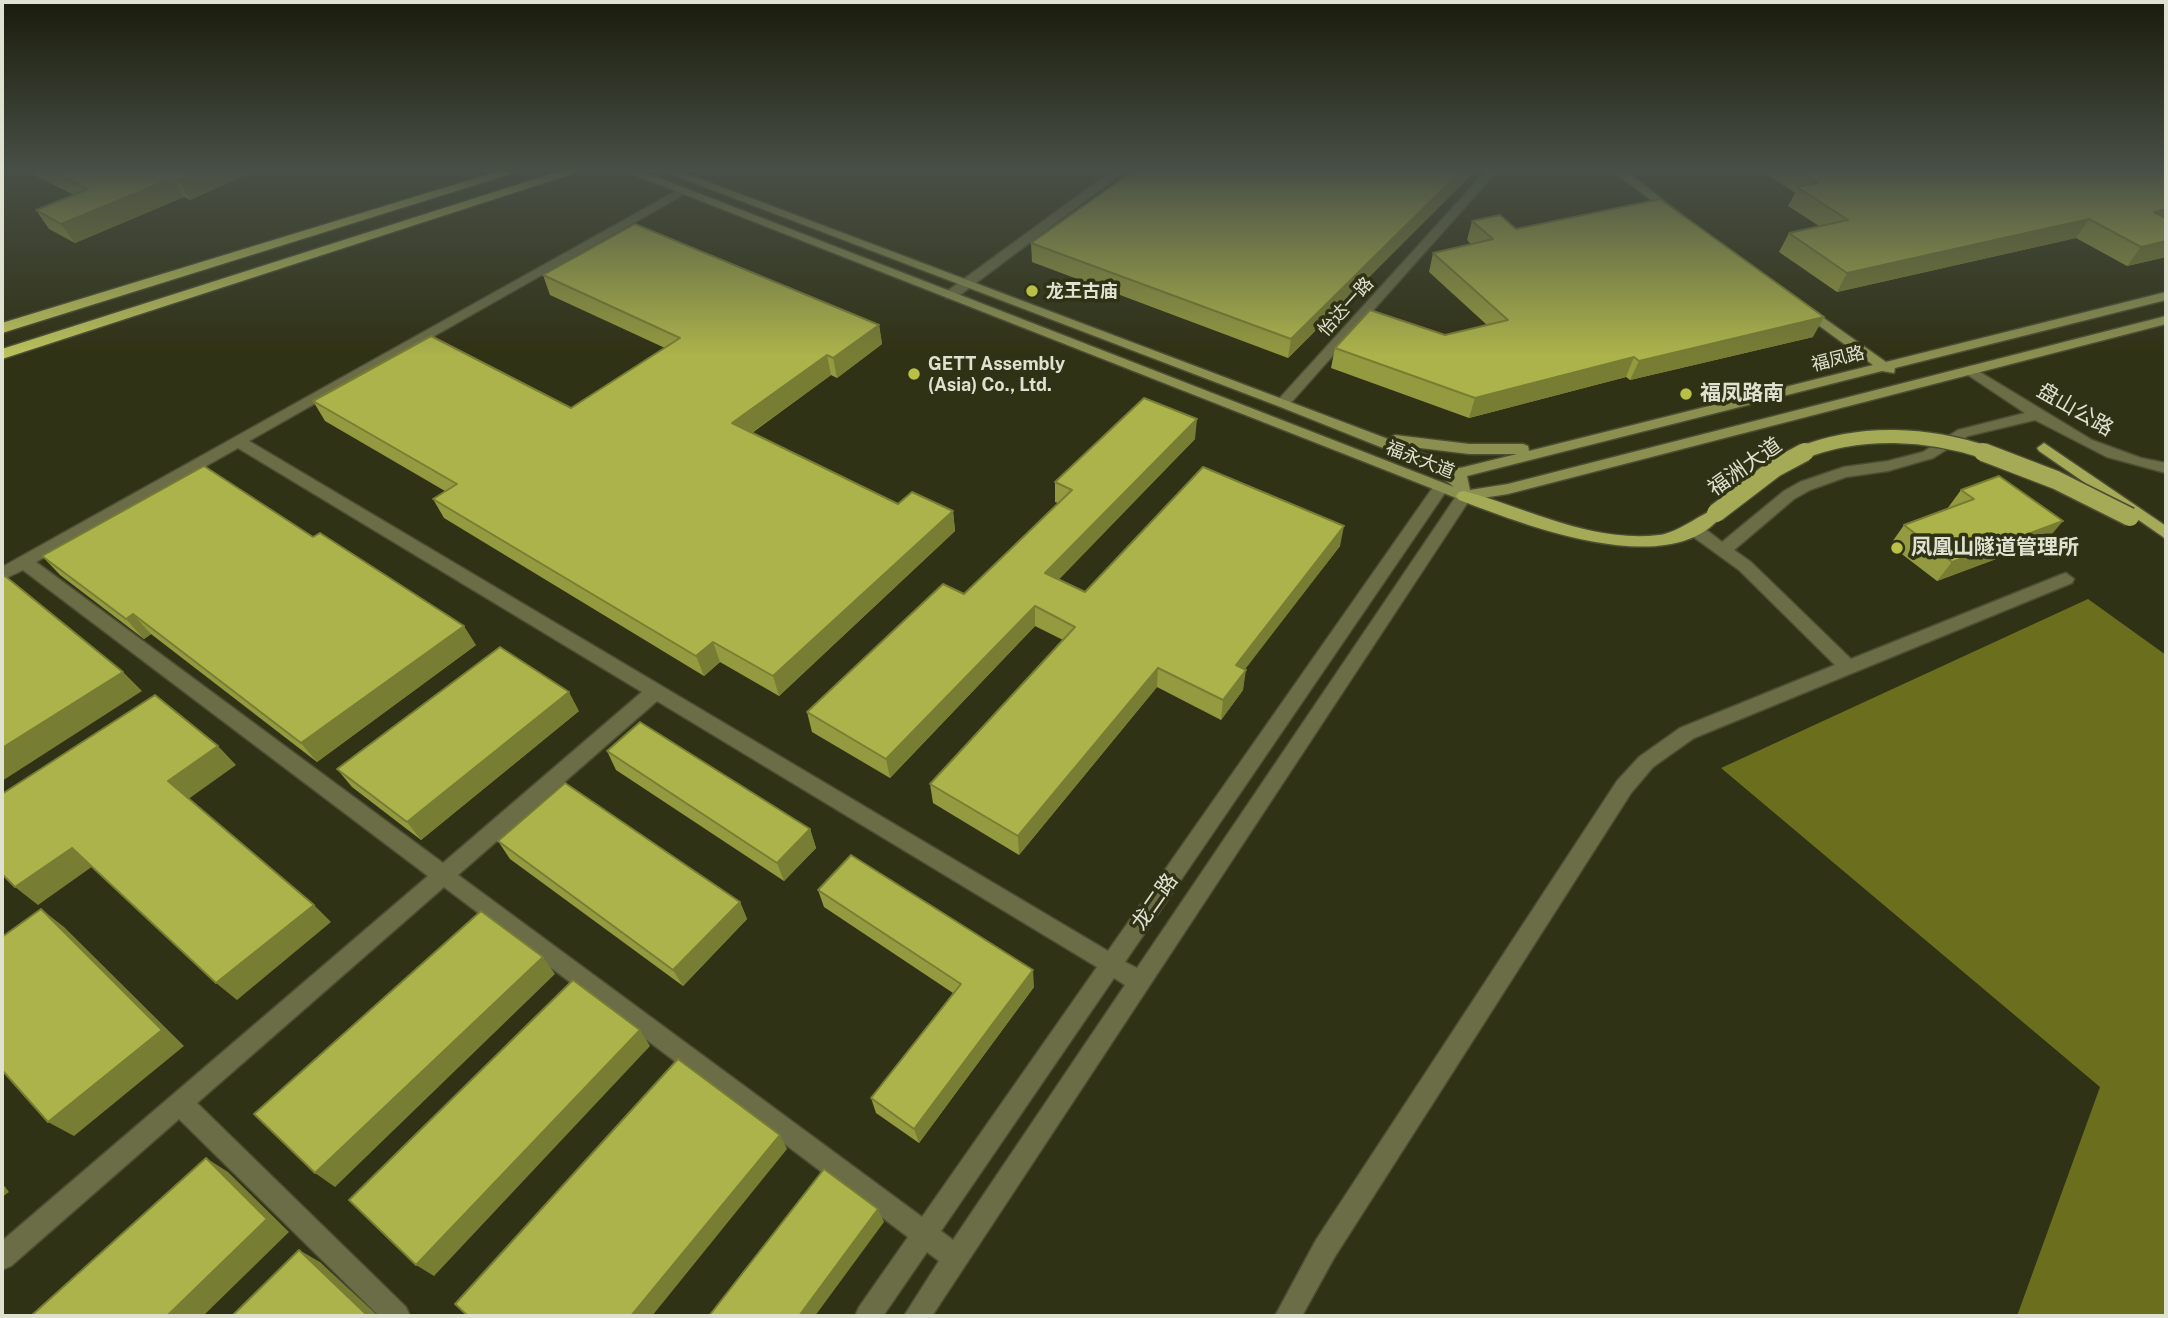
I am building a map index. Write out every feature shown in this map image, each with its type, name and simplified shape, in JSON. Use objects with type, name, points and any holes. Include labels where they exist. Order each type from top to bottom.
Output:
[{"type":"highway","points":[[2,328],[309,233]]},
{"type":"highway","points":[[2,354],[382,233]]},
{"type":"main road","name":"福永大道","points":[[788,233],[1464,496]]},
{"type":"main road","name":"福永大道","points":[[830,233],[1283,403],[1459,473],[1464,496]]},
{"type":"main road","name":"福凤路","points":[[1441,487],[1459,473],[2166,296]]},
{"type":"main road","points":[[1796,302],[1910,386]]},
{"type":"main road","points":[[1464,496],[1508,489],[2166,320]]},
{"type":"main road","points":[[1353,430],[1385,439],[1448,448],[1496,450],[1565,446]]},
{"type":"main road","name":"福洲大道","points":[[1464,496],[1527,520],[1624,538],[1664,540],[1694,529],[1782,464],[1812,448],[1849,439],[1888,437],[1949,443],[2014,462],[2056,479],[2166,536]]},
{"type":"main road","name":"福洲大道","points":[[2044,448],[2166,536]]},
{"type":"street","points":[[2,574],[610,233]]},
{"type":"street","points":[[951,295],[1036,233]]},
{"type":"street","name":"怡达一路","points":[[1283,403],[1437,233]]},
{"type":"street","name":"盘山公路","points":[[1970,370],[2068,436],[2131,461],[2166,468]]},
{"type":"street","points":[[1724,549],[1789,495],[1815,482],[1844,472],[1888,466],[1928,455],[1963,433],[2037,415]]},
{"type":"street","points":[[238,441],[1140,982]]},
{"type":"street","name":"龙二路","points":[[868,1316],[1441,487]]},
{"type":"street","name":"龙二路","points":[[917,1316],[1464,496]]},
{"type":"street","points":[[1694,529],[1745,566],[1848,667]]},
{"type":"street","points":[[24,562],[956,1258]]},
{"type":"street","points":[[1288,1316],[1325,1249],[1624,787],[1646,762],[1687,733],[2066,579]]},
{"type":"street","points":[[2,1257],[655,692]]},
{"type":"street","points":[[180,1103],[397,1316]]},
{"type":"shaded area","points":[[2088,599],[2166,655],[2166,1316],[2017,1316],[2100,1087],[1721,768]]},
{"type":"building","points":[[620,233],[656,233],[879,325],[833,358],[827,355],[732,423],[898,504],[912,492],[953,511],[773,676],[713,642],[696,656],[433,499],[457,484],[313,401],[431,336],[571,408],[680,338],[543,275]]},
{"type":"building","points":[[1046,233],[1399,233],[1291,339],[1031,243]]},
{"type":"building","points":[[1485,233],[1707,233],[1824,317],[1639,361],[1634,357],[1475,398],[1335,348],[1370,310],[1445,335],[1508,320],[1433,253],[1493,239]]},
{"type":"building","points":[[1789,233],[1791,233],[2028,233],[1847,273]]},
{"type":"building","points":[[2114,233],[2166,233],[2166,241],[2141,247]]},
{"type":"building","points":[[1144,398],[1197,419],[1045,573],[1085,592],[1203,467],[1344,526],[1236,665],[1246,670],[1223,700],[1158,668],[1018,836],[930,784],[1075,627],[1035,606],[886,759],[807,712],[943,584],[964,594],[1072,490],[1055,482]]},
{"type":"building","points":[[204,466],[313,537],[320,533],[464,626],[301,743],[133,614],[126,619],[42,556]]},
{"type":"building","points":[[1999,476],[2063,521],[1952,562],[1904,525],[1974,499],[1961,490]]},
{"type":"building","points":[[5,576],[123,672],[2,748],[2,577]]},
{"type":"building","points":[[500,647],[569,692],[407,822],[337,769]]},
{"type":"building","points":[[155,695],[218,746],[168,781],[314,905],[216,983],[72,848],[15,887],[2,874],[2,794]]},
{"type":"building","points":[[640,722],[810,829],[777,863],[607,751]]},
{"type":"building","points":[[565,783],[740,902],[673,970],[498,841]]},
{"type":"building","points":[[851,855],[1033,970],[914,1129],[871,1098],[961,984],[818,890]]},
{"type":"building","points":[[41,909],[162,1030],[48,1122],[2,1070],[2,937]]},
{"type":"building","points":[[481,911],[543,957],[315,1173],[254,1114]]},
{"type":"building","points":[[573,980],[640,1030],[416,1265],[349,1200]]},
{"type":"building","points":[[678,1059],[780,1135],[631,1316],[468,1316],[455,1304]]},
{"type":"building","points":[[206,1158],[267,1219],[167,1316],[31,1316]]},
{"type":"building","points":[[824,1169],[878,1209],[799,1316],[709,1316]]},
{"type":"building","points":[[299,1250],[368,1316],[232,1316]]},
{"type":"place","name":"龙王古庙","points":[[1032,291]]},
{"type":"place","name":"GETT Assembly (Asia) Co., Ltd.","points":[[914,374]]},
{"type":"place","name":"福凤路南","points":[[1686,394]]},
{"type":"place","name":"凤凰山隧道管理所","points":[[1897,548]]}]
